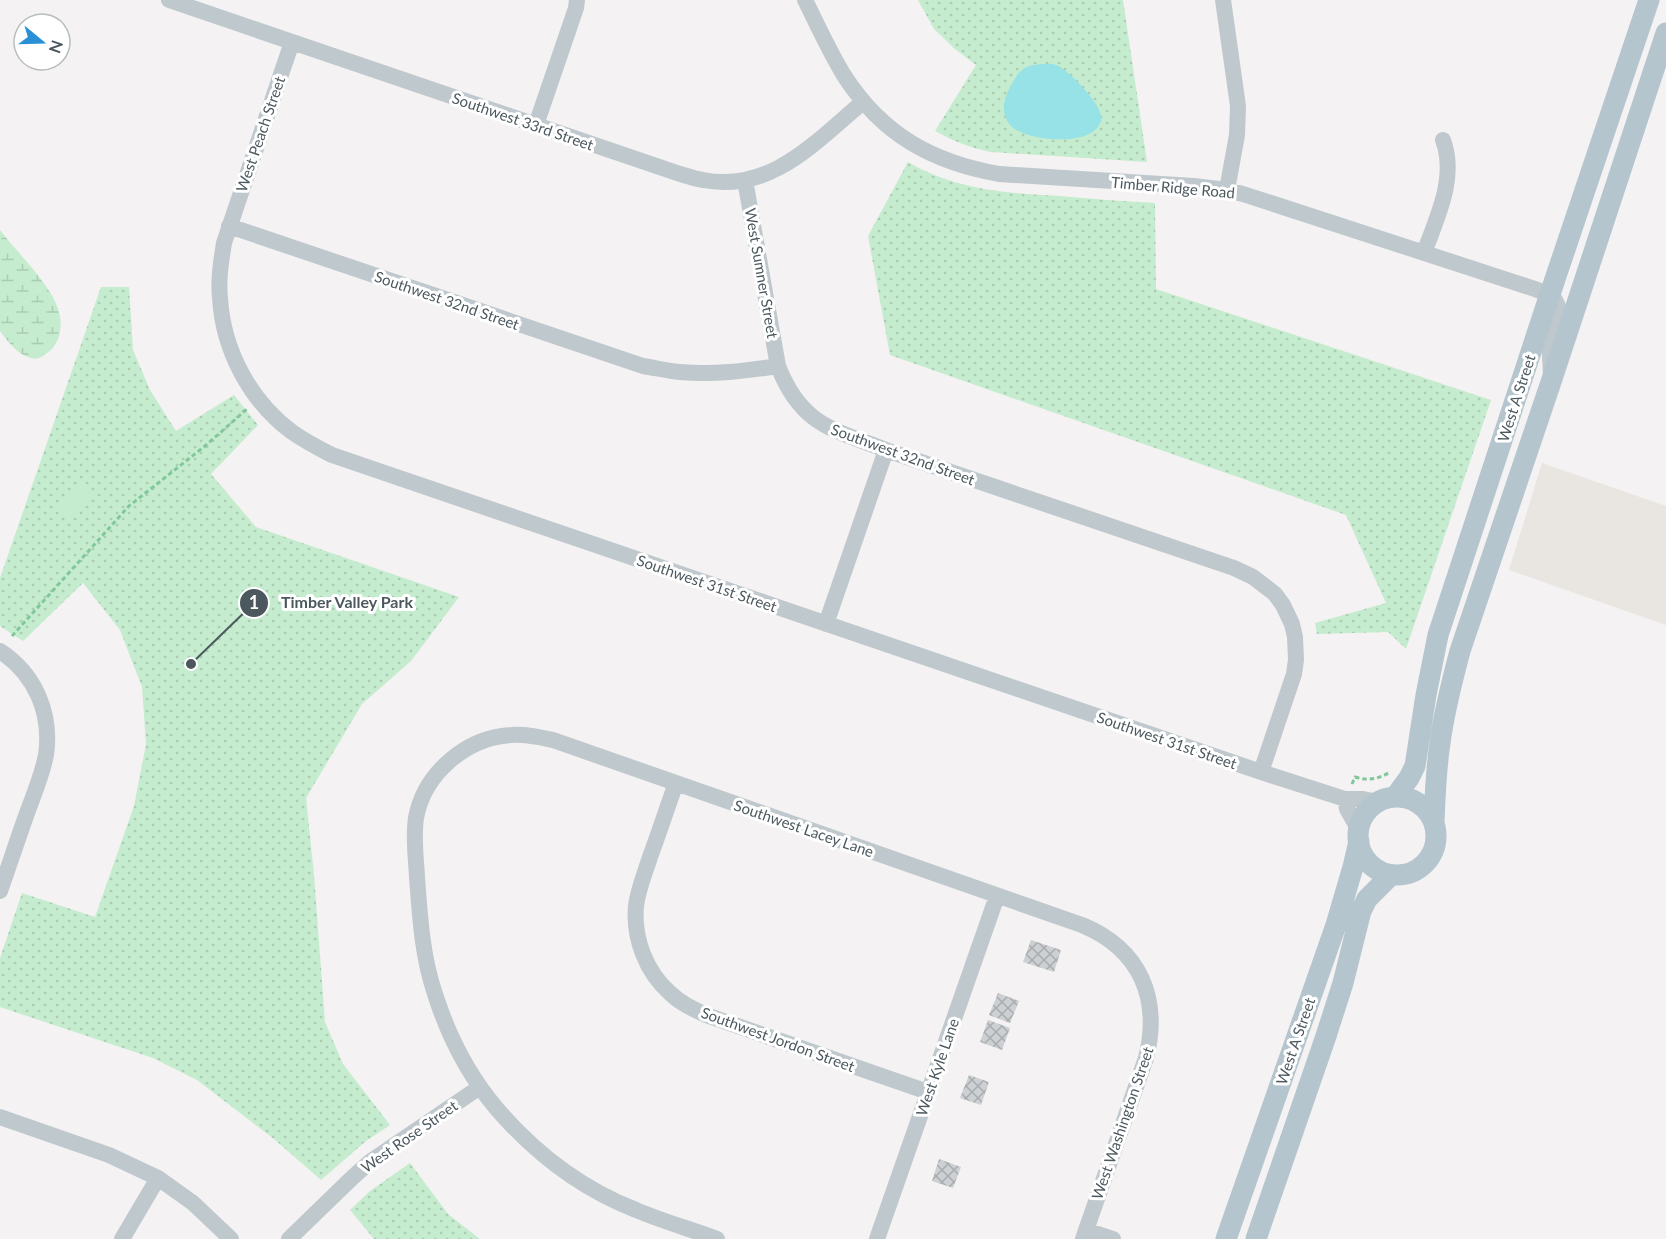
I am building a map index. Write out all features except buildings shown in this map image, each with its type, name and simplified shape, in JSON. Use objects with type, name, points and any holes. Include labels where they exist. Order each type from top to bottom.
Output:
[{"type":"main road","name":"West A Street","points":[[1386,800],[1409,778],[1415,766],[1438,635],[1649,0]]},
{"type":"main road","name":"West A Street","points":[[1434,822],[1440,740],[1460,651],[1666,33]]},
{"type":"main road","points":[[1407,798],[1418,803],[1428,811],[1434,822],[1436,835],[1434,849],[1428,860],[1418,869],[1405,874],[1380,871],[1363,853],[1359,836],[1362,819],[1369,810],[1386,800],[1407,798]]},
{"type":"main road","name":"West A Street","points":[[1226,1239],[1336,925],[1351,876],[1359,836]]},
{"type":"main road","name":"West A Street","points":[[1256,1239],[1326,1036],[1343,982],[1361,911],[1391,874]]},
{"type":"street","name":"Southwest 33rd Street","points":[[169,0],[703,180],[725,182],[745,180],[774,171],[791,162],[863,102]]},
{"type":"street","points":[[536,125],[577,0]]},
{"type":"street","name":"Timber Ridge Road","points":[[805,0],[844,76],[863,102],[888,127],[935,157],[972,169],[999,174],[1227,190],[1550,294]]},
{"type":"street","points":[[1223,0],[1238,106],[1237,135],[1227,190]]},
{"type":"street","name":"West Peach Street","points":[[229,226],[292,42]]},
{"type":"street","points":[[1424,253],[1448,178],[1448,152],[1443,140]]},
{"type":"street","name":"West Sumner Street","points":[[745,180],[778,366]]},
{"type":"street","name":"Southwest 32nd Street","points":[[229,226],[643,366],[706,374],[778,366],[794,398],[819,423],[886,450],[1223,564],[1253,577],[1270,589],[1283,605],[1292,624],[1296,660],[1294,674],[1260,772]]},
{"type":"street","name":"Southwest 31st Street","points":[[229,226],[220,270],[220,298],[229,345],[240,371],[252,391],[290,431],[332,455],[1260,772],[1344,799],[1386,800]]},
{"type":"street","points":[[1550,294],[1557,300],[1558,306],[1549,339],[1551,382]]},
{"type":"street","points":[[826,624],[886,450]]},
{"type":"street","points":[[0,651],[19,665],[40,698],[47,741],[41,773],[0,891]]},
{"type":"street","name":"Southwest Lacey Lane","points":[[717,1239],[635,1210],[574,1178],[520,1134],[480,1087],[462,1056],[446,1025],[425,959],[414,837],[420,803],[429,785],[438,772],[456,755],[491,738],[532,735],[553,740],[1093,930],[1111,941],[1126,955],[1138,972]]},
{"type":"street","name":"Southwest Jordon Street","points":[[676,783],[638,894],[636,907],[636,928],[641,949],[656,978],[670,994],[696,1010],[928,1092]]},
{"type":"street","points":[[1344,799],[1359,836]]},
{"type":"street","name":"West Kyle Lane","points":[[877,1239],[997,896]]},
{"type":"street","name":"West Washington Street","points":[[1084,1234],[1146,1058],[1150,1039],[1152,1019],[1148,998],[1138,972]]},
{"type":"street","name":"West Rose Street","points":[[289,1239],[371,1161],[480,1087]]},
{"type":"street","points":[[0,1117],[109,1155],[158,1178],[193,1203],[231,1239]]},
{"type":"street","points":[[122,1239],[158,1178]]},
{"type":"street","points":[[1084,1234],[1113,1239]]},
{"type":"path","points":[[12,636],[129,506],[247,410]]},
{"type":"shaded area","points":[[1542,463],[1666,506],[1666,625],[1509,570]]},
{"type":"green space","points":[[918,0],[1123,0],[1147,162],[991,152],[962,144],[935,131],[976,65],[934,29]]},
{"type":"green space","points":[[908,162],[944,179],[981,188],[1155,203],[1156,289],[1491,400],[1406,649],[1388,632],[1317,634],[1315,623],[1386,603],[1346,515],[890,355],[868,236]]},
{"type":"green space","points":[[0,230],[42,280],[59,312],[61,323],[58,340],[43,356],[37,358],[33,359],[18,351],[0,331]]},
{"type":"green space","points":[[101,287],[129,287],[133,350],[150,390],[176,431],[234,395],[258,425],[211,474],[256,527],[459,597],[411,661],[362,704],[306,798],[325,1022],[343,1064],[390,1125],[366,1141],[321,1180],[274,1139],[197,1080],[153,1058],[0,1007],[0,958],[22,893],[95,917],[134,806],[146,744],[142,687],[120,630],[83,583],[23,641],[0,626],[0,578]]},
{"type":"green space","points":[[78,482],[92,494],[71,517],[57,505]]},
{"type":"green space","points":[[410,1163],[448,1214],[480,1239],[374,1239],[350,1210],[370,1191]]},
{"type":"water","points":[[1042,64],[1053,64],[1061,68],[1075,79],[1095,103],[1101,122],[1093,132],[1070,139],[1041,138],[1028,135],[1010,125],[1004,109],[1010,87],[1023,69]]},
{"type":"place","name":"Timber Valley Park","points":[[191,664]]}]
